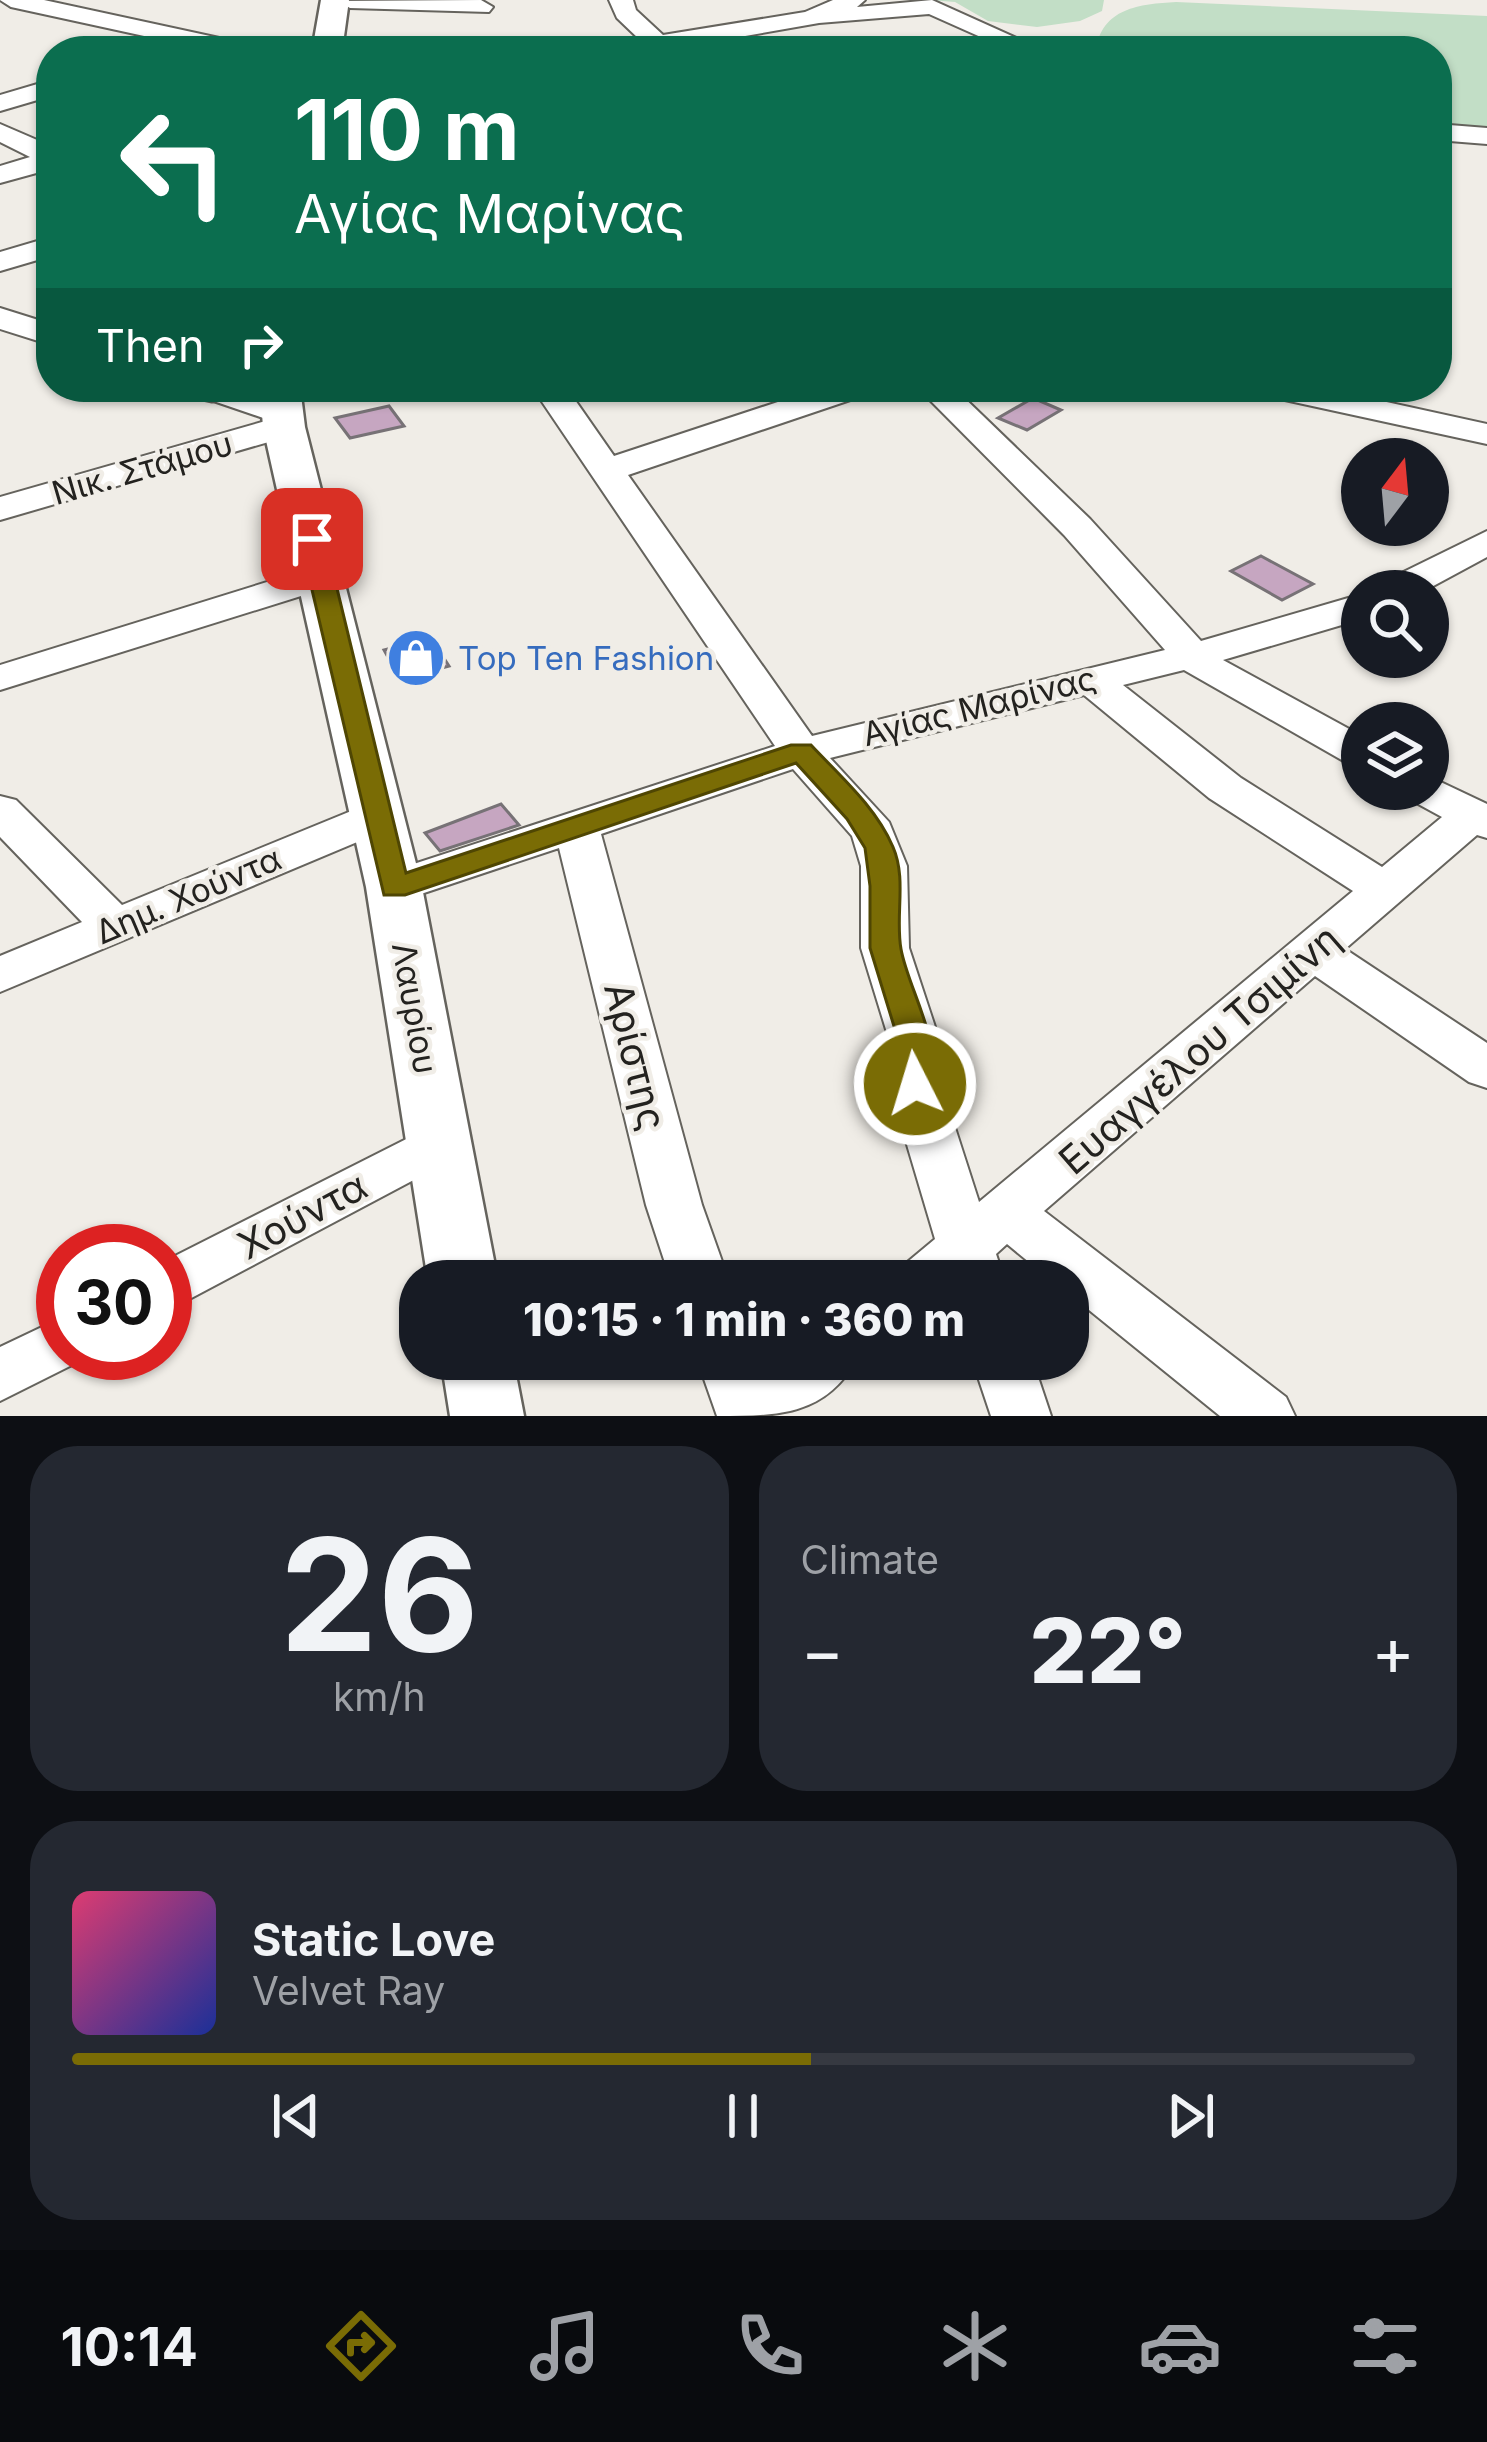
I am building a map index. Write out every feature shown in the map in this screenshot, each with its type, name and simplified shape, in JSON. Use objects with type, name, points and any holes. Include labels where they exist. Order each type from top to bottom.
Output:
[{"type":"main road","points":[[332,36],[343,1]]},
{"type":"main road","name":"Λαυρίου","points":[[282,409],[394,887],[459,1260]]},
{"type":"main road","points":[[481,1380],[487,1416]]},
{"type":"street","points":[[621,0],[625,13],[649,36]]},
{"type":"street","points":[[812,19],[853,0]]},
{"type":"street","points":[[343,1],[481,7]]},
{"type":"street","points":[[16,3],[176,36]]},
{"type":"street","points":[[707,36],[932,7],[999,36]]},
{"type":"street","points":[[0,103],[36,92]]},
{"type":"street","points":[[0,133],[36,151]]},
{"type":"street","points":[[1452,133],[1487,136]]},
{"type":"street","points":[[0,175],[36,163]]},
{"type":"street","points":[[0,262],[36,251]]},
{"type":"street","points":[[0,318],[36,330]]},
{"type":"street","points":[[560,402],[801,752],[858,813],[880,848],[886,886],[885,948],[914,1036],[915,1084],[968,1256],[1265,1416]]},
{"type":"street","points":[[609,469],[811,402]]},
{"type":"street","points":[[949,402],[1077,527],[1191,655],[1341,742]]},
{"type":"street","points":[[1340,402],[1487,434]]},
{"type":"street","name":"Νικ. Στάμου","points":[[0,508],[282,409]]},
{"type":"street","points":[[1434,570],[1487,542]]},
{"type":"street","points":[[0,678],[322,577]]},
{"type":"street","name":"Αγίας Μαρίνας","points":[[394,887],[801,752],[1271,636],[1341,613]]},
{"type":"street","points":[[1089,678],[1225,788],[1384,890]]},
{"type":"street","points":[[1449,802],[1480,819]]},
{"type":"street","points":[[0,810],[114,926]]},
{"type":"street","name":"Δημ. Χούντα","points":[[0,975],[377,817]]},
{"type":"street","name":"Ευαγγέλου Τσιμίνη","points":[[968,1256],[1312,950],[1480,819]]},
{"type":"street","name":"Αρίστης","points":[[578,828],[674,1204],[693,1260]]},
{"type":"street","points":[[1312,950],[1487,1069]]},
{"type":"street","name":"Χούντα","points":[[192,1274],[438,1142]]},
{"type":"street","points":[[0,1376],[36,1357]]},
{"type":"street","points":[[737,1380],[752,1416],[799,1380]]},
{"type":"street","points":[[1009,1380],[1022,1416]]},
{"type":"green space","points":[[929,0],[1104,0],[1102,11],[1080,21],[1037,27],[988,21],[955,2]]},
{"type":"green space","points":[[1149,4],[1487,16],[1487,130],[1452,128],[1452,36],[1100,36],[1114,17]]},
{"type":"building","points":[[1026,402],[1042,402],[1061,410],[1027,430],[998,418]]},
{"type":"building","points":[[389,406],[404,426],[350,438],[335,418]]},
{"type":"building","points":[[1261,556],[1313,584],[1282,600],[1231,571]]},
{"type":"building","name":"Top Ten Fashion","points":[[431,638],[449,666],[400,679],[384,650]]},
{"type":"building","points":[[501,804],[519,825],[440,851],[425,833]]},
{"type":"place","name":"Top Ten Fashion","points":[[416,658]]},
{"type":"route","points":[[312,539],[394,887],[801,752],[858,813],[880,848],[886,886],[885,948],[914,1036],[915,1084]]}]
